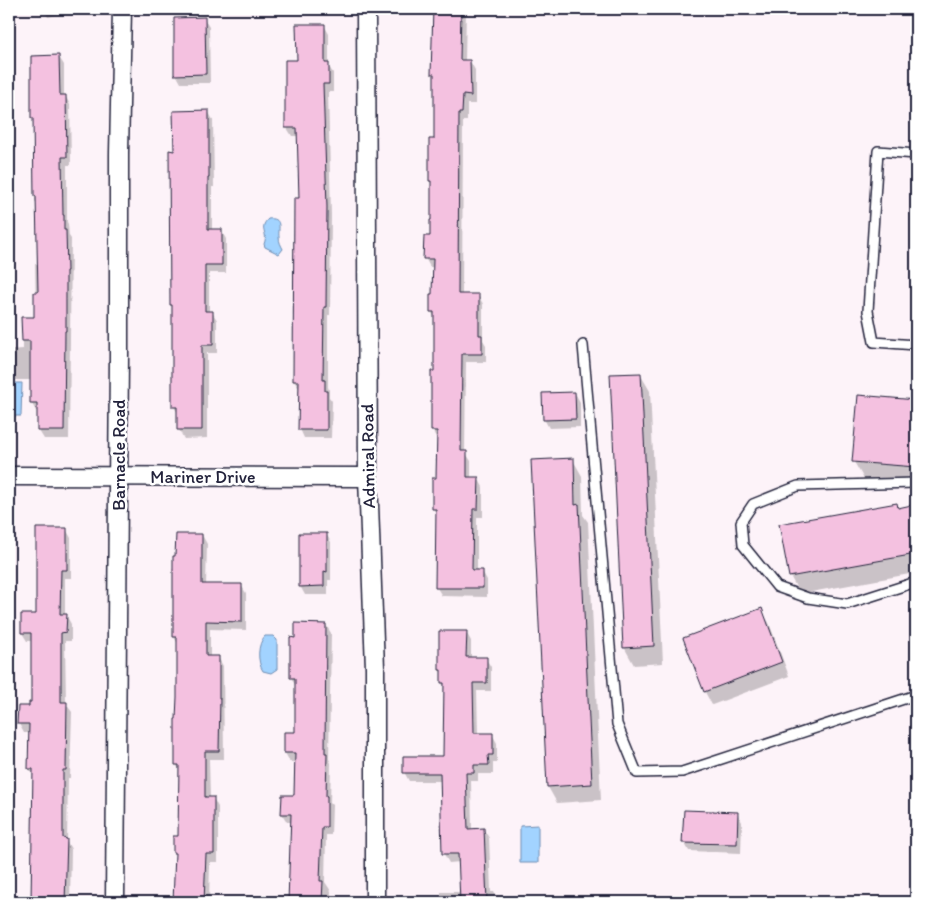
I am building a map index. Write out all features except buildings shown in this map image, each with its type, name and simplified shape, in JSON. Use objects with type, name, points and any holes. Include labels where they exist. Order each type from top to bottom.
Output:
[{"type":"street","name":"Barnacle Road","points":[[116,902],[119,153],[122,9]]},
{"type":"street","name":"Admiral Road","points":[[366,9],[368,477],[375,668],[374,837],[376,902]]},
{"type":"street","name":"Mariner Drive","points":[[9,476],[368,477]]},
{"type":"lane","points":[[916,154],[878,151],[868,312],[874,342],[916,345]]},
{"type":"lane","points":[[583,346],[617,724],[637,773],[682,772],[916,695]]},
{"type":"lane","points":[[916,483],[798,486],[753,504],[741,522],[743,545],[777,587],[808,598],[846,604],[916,582]]},
{"type":"water","points":[[268,219],[276,220],[279,224],[279,240],[283,249],[279,254],[265,247],[264,244],[264,225]]},
{"type":"water","points":[[9,383],[22,383],[21,416],[9,416]]},
{"type":"water","points":[[265,636],[273,636],[277,640],[277,669],[271,673],[263,671],[260,663],[259,648]]},
{"type":"water","points":[[538,825],[538,863],[520,863],[520,826]]}]
